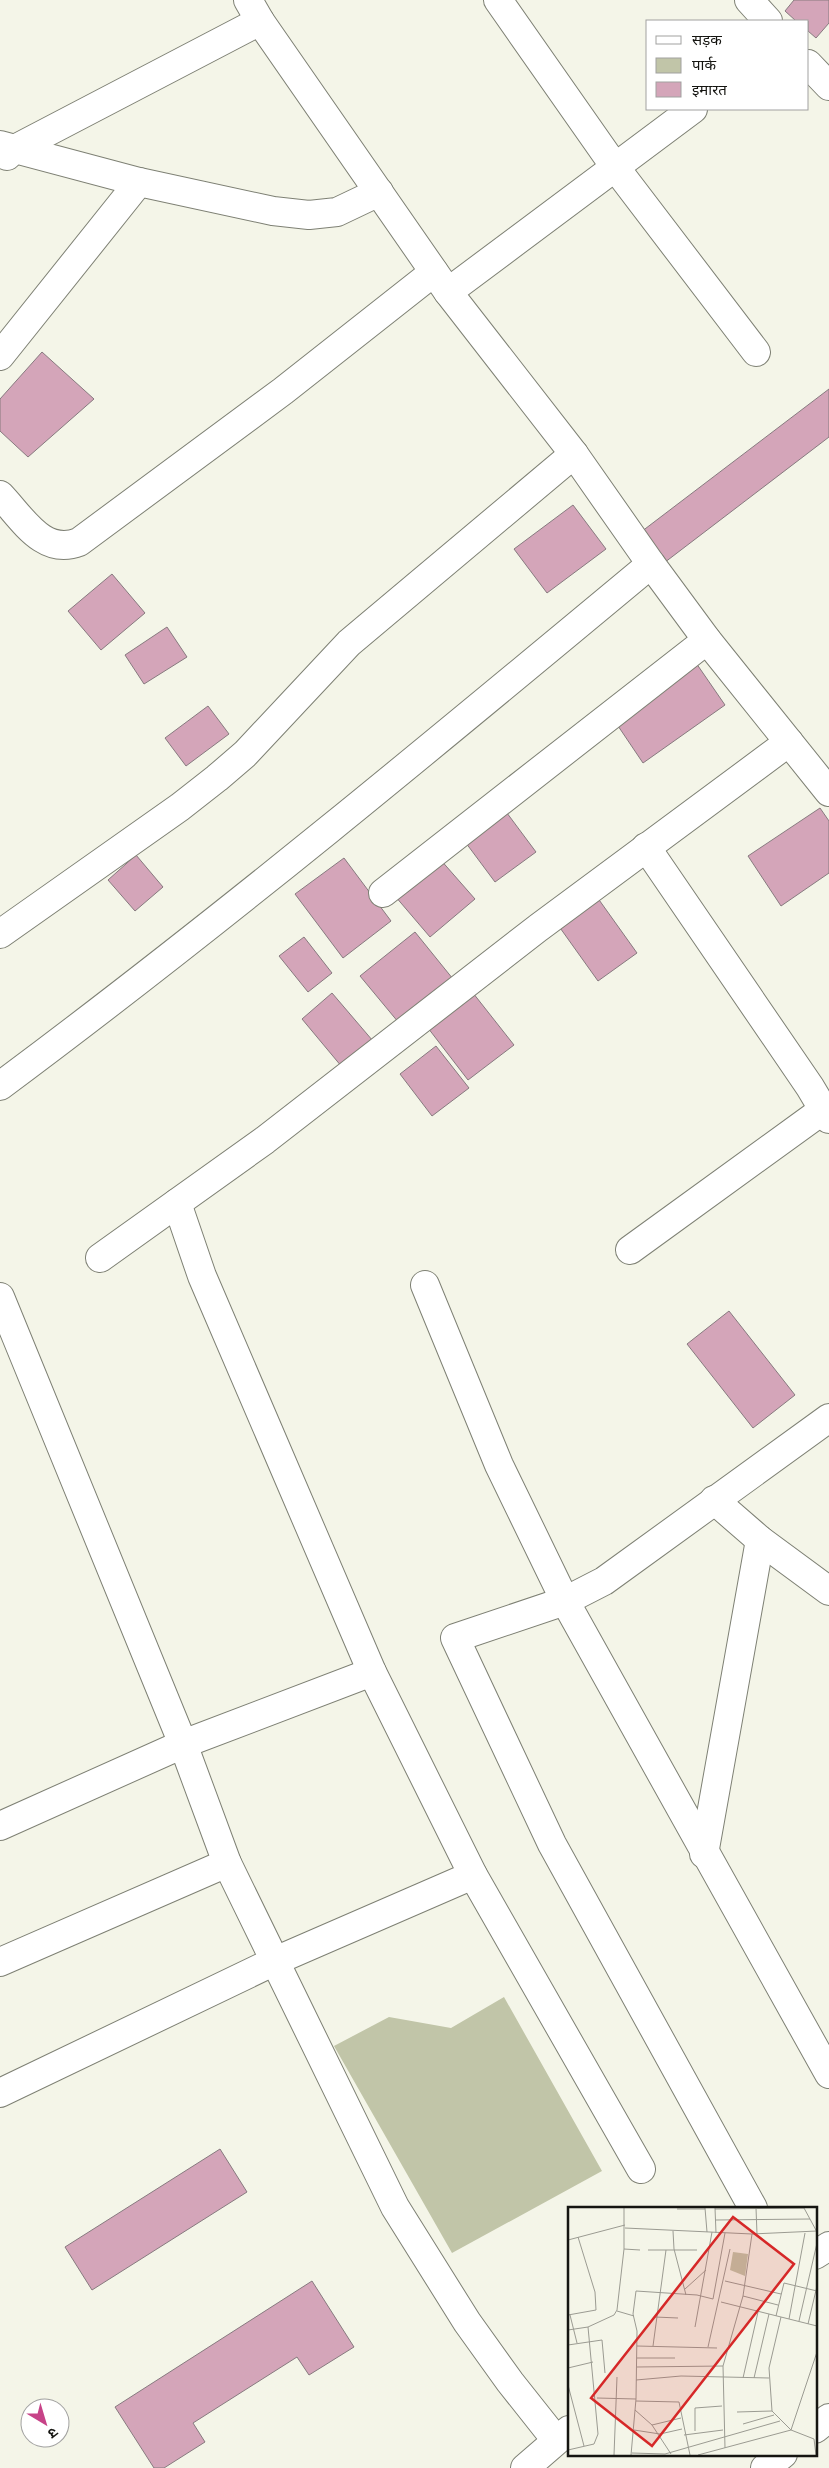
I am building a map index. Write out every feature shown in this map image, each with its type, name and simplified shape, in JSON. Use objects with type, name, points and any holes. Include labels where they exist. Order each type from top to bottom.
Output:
[{"type":"street","points":[[498,0],[615,167],[756,352]]},
{"type":"street","points":[[749,0],[767,20]]},
{"type":"street","points":[[4,153],[254,10],[441,282],[574,454],[650,564],[707,640],[829,792]]},
{"type":"street","points":[[809,65],[829,86]]},
{"type":"street","points":[[0,495],[40,538],[52,545],[66,547],[79,542],[283,391],[441,282],[615,167],[692,110]]},
{"type":"street","points":[[4,153],[273,211],[309,215],[337,212],[379,192]]},
{"type":"street","points":[[0,356],[139,182]]},
{"type":"street","points":[[0,934],[180,807],[217,778],[244,754],[349,643],[574,454]]},
{"type":"street","points":[[0,1086],[113,1002],[347,816],[650,564]]},
{"type":"street","points":[[383,893],[707,640]]},
{"type":"street","points":[[100,1258],[264,1140],[538,928],[789,742]]},
{"type":"street","points":[[630,1250],[826,1115],[810,1086],[646,847]]},
{"type":"street","points":[[177,1203],[202,1276],[372,1672],[473,1875],[641,2169]]},
{"type":"street","points":[[425,1285],[499,1465],[565,1601],[704,1854],[829,2074]]},
{"type":"street","points":[[0,1297],[183,1744],[227,1863],[395,2207],[468,2322],[510,2382],[562,2435],[525,2468]]},
{"type":"street","points":[[752,2207],[552,1844],[455,1638],[565,1601],[622,1570],[714,1500],[829,1418]]},
{"type":"street","points":[[714,1500],[760,1540],[829,1591]]},
{"type":"street","points":[[704,1854],[760,1540]]},
{"type":"street","points":[[0,1826],[183,1744],[372,1672]]},
{"type":"street","points":[[0,1962],[227,1863]]},
{"type":"street","points":[[0,2093],[275,1961],[473,1875]]},
{"type":"street","points":[[816,2254],[829,2246]]},
{"type":"street","points":[[816,2428],[829,2418]]},
{"type":"street","points":[[766,2468],[781,2456]]},
{"type":"green space","points":[[504,1997],[602,2171],[452,2253],[334,2046],[389,2017],[451,2028]]},
{"type":"building","points":[[794,0],[829,0],[829,23],[816,38],[809,32],[809,20],[795,20],[785,11]]},
{"type":"building","points":[[42,352],[94,399],[28,457],[0,431],[0,399]]},
{"type":"building","points":[[829,389],[829,437],[660,566],[637,535]]},
{"type":"building","points":[[573,505],[606,549],[547,593],[514,549]]},
{"type":"building","points":[[112,574],[145,613],[101,650],[68,611]]},
{"type":"building","points":[[167,627],[187,657],[144,684],[125,655]]},
{"type":"building","points":[[694,660],[725,705],[643,763],[612,717]]},
{"type":"building","points":[[208,706],[229,734],[186,766],[165,738]]},
{"type":"building","points":[[501,805],[536,852],[495,882],[460,835]]},
{"type":"building","points":[[820,808],[829,821],[829,873],[781,906],[748,856]]},
{"type":"building","points":[[136,855],[163,887],[135,911],[108,880]]},
{"type":"building","points":[[344,858],[391,921],[343,958],[295,894]]},
{"type":"building","points":[[439,858],[475,899],[430,937],[395,896]]},
{"type":"building","points":[[597,897],[637,953],[598,981],[558,925]]},
{"type":"building","points":[[415,932],[453,979],[399,1023],[360,976]]},
{"type":"building","points":[[304,937],[332,973],[308,992],[279,956]]},
{"type":"building","points":[[332,993],[373,1041],[342,1067],[302,1019]]},
{"type":"building","points":[[473,993],[514,1045],[468,1080],[428,1028]]},
{"type":"building","points":[[436,1046],[469,1088],[432,1116],[400,1074]]},
{"type":"building","points":[[729,1311],[795,1395],[753,1428],[687,1344]]},
{"type":"building","points":[[220,2149],[247,2192],[92,2290],[65,2247]]},
{"type":"building","points":[[312,2281],[354,2347],[309,2375],[297,2357],[193,2423],[205,2442],[164,2468],[154,2468],[115,2407]]}]
